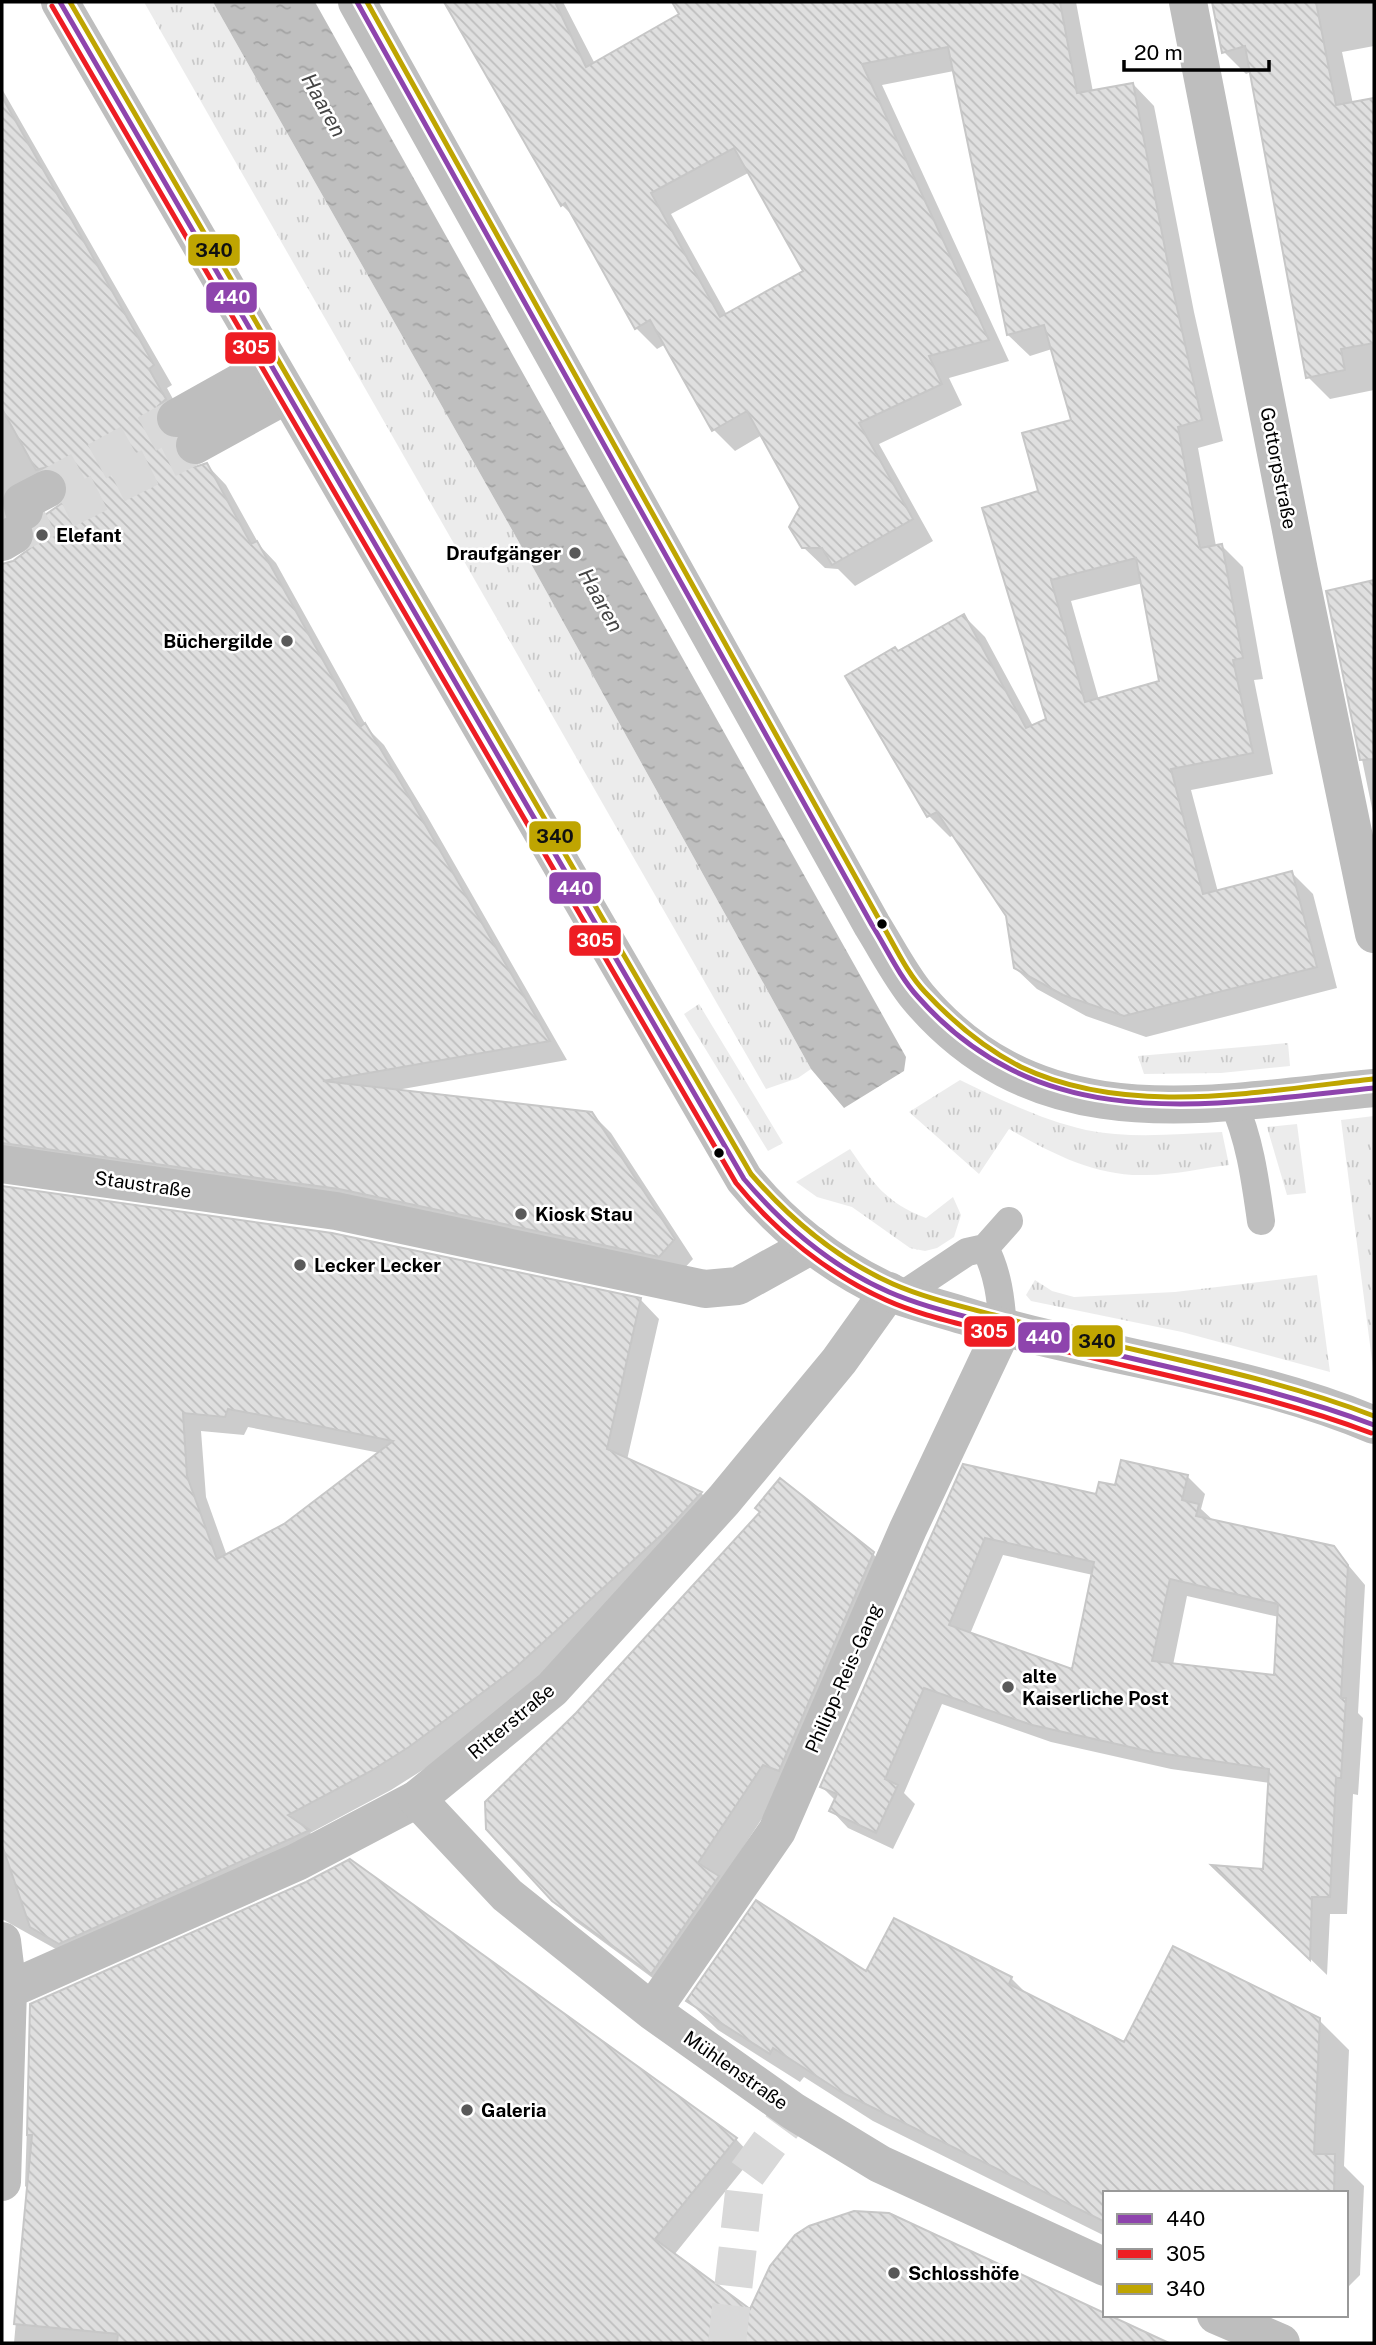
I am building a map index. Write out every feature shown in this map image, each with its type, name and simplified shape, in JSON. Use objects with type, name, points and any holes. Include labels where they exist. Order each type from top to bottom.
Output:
[{"type":"street","points":[[60,2],[277,381],[744,1179],[784,1223],[812,1245],[895,1294],[1003,1328],[1232,1381],[1321,1405],[1374,1425]]},
{"type":"street","points":[[357,2],[901,974],[937,1017],[984,1056],[1045,1085],[1092,1099],[1149,1106],[1233,1102],[1374,1088]]},
{"type":"street","name":"Gottorpstraße","points":[[1188,2],[1299,571],[1374,934]]},
{"type":"street","points":[[186,431],[277,381]]},
{"type":"street","name":"Staustraße","points":[[2,1164],[336,1211],[705,1289],[738,1286],[812,1245]]},
{"type":"street","name":"Ritterstraße","points":[[8,1990],[297,1862],[416,1799],[552,1689],[733,1489],[895,1294]]},
{"type":"street","name":"Philipp-Reis-Gang","points":[[652,2011],[777,1831],[908,1529],[1003,1328]]},
{"type":"street","name":"Mühlenstraße","points":[[416,1799],[507,1895],[652,2011],[793,2110],[880,2164],[1103,2266]]},
{"type":"street","points":[[2,1941],[8,1990],[2,2182]]},
{"type":"street","points":[[1221,2317],[1281,2343]]},
{"type":"lane","points":[[1233,1102],[1244,1127],[1253,1163],[1261,1221]]},
{"type":"lane","points":[[895,1294],[967,1252],[985,1248],[1009,1221]]},
{"type":"lane","points":[[985,1248],[993,1264],[1001,1296],[1003,1328]]},
{"type":"green space","points":[[144,2],[213,2],[520,544],[811,1069],[798,1078],[766,1089]]},
{"type":"green space","points":[[699,1004],[783,1143],[768,1151],[684,1014]]},
{"type":"green space","points":[[1288,1043],[1290,1066],[1221,1073],[1144,1074],[1138,1056]]},
{"type":"green space","points":[[960,1080],[1038,1115],[1086,1130],[1137,1135],[1222,1132],[1229,1165],[1178,1173],[1128,1175],[1075,1162],[1009,1129],[979,1174],[909,1112]]},
{"type":"green space","points":[[1374,1116],[1374,1368],[1373,1368],[1341,1120]]},
{"type":"green space","points":[[1297,1124],[1306,1193],[1287,1195],[1267,1127]]},
{"type":"green space","points":[[850,1149],[882,1191],[912,1212],[926,1218],[953,1197],[961,1215],[954,1237],[937,1248],[925,1251],[910,1248],[852,1207],[817,1197],[796,1182]]},
{"type":"green space","points":[[1317,1275],[1330,1372],[1182,1332],[1031,1301],[1026,1295],[1035,1280],[1052,1291],[1074,1297],[1175,1292]]},
{"type":"water","name":"Haaren","points":[[213,2],[315,2],[906,1057],[904,1071],[844,1108],[811,1069],[520,544]]},
{"type":"building","points":[[444,2],[555,2],[586,67],[679,14],[672,2],[1060,2],[1077,93],[1133,83],[1173,290],[1202,420],[1178,427],[1200,548],[1222,544],[1243,658],[1233,660],[1253,753],[1171,769],[1203,894],[1292,871],[1317,967],[1124,1016],[1063,995],[1014,968],[1006,916],[937,812],[927,817],[845,676],[895,647],[898,651],[964,614],[1026,728],[1046,719],[982,508],[1038,491],[1022,433],[1071,420],[1044,325],[1007,335],[948,47],[862,64],[989,340],[929,356],[942,384],[859,423],[913,519],[832,565],[822,548],[802,548],[789,527],[800,507],[747,411],[712,431],[650,320],[635,329],[565,203],[561,206]],"holes":[[[734,148],[803,271],[720,317],[651,193]],[[1136,558],[1159,681],[1085,702],[1051,580]]]},
{"type":"building","points":[[1212,2],[1316,2],[1336,105],[1374,98],[1374,343],[1341,349],[1345,370],[1306,378],[1245,46],[1222,53]]},
{"type":"building","points":[[2,97],[154,365],[149,369],[166,399],[158,406],[154,417],[157,429],[174,440],[176,455],[183,463],[195,467],[207,463],[251,544],[257,541],[360,727],[365,723],[550,1041],[323,1081],[592,1112],[675,1239],[659,1257],[339,1189],[2,1143],[2,564],[13,561],[33,546],[34,529],[45,515],[65,501],[69,489],[66,478],[58,470],[47,467],[36,470],[2,409]]},
{"type":"building","points":[[1374,580],[1374,759],[1360,760],[1326,591]]},
{"type":"building","points":[[2,1186],[332,1233],[641,1298],[607,1449],[702,1492],[668,1529],[513,1670],[409,1747],[371,1771],[288,1815],[310,1830],[59,1944],[30,1927],[2,1845]],"holes":[[[228,1409],[393,1441],[284,1524],[217,1559],[187,1476],[183,1413],[225,1417]]]},
{"type":"building","name":"alte Kaiserliche Post","points":[[1121,1460],[1188,1475],[1182,1500],[1199,1504],[1196,1516],[1334,1546],[1348,1565],[1341,1698],[1346,1698],[1341,1778],[1336,1778],[1330,1897],[1312,1897],[1310,1960],[1211,1865],[1263,1869],[1269,1769],[1152,1752],[1032,1725],[924,1688],[885,1779],[898,1785],[876,1833],[829,1811],[837,1794],[820,1787],[963,1464],[1096,1494],[1099,1482],[1115,1485]],"holes":[[[985,1538],[1094,1562],[1072,1669],[949,1625]],[[1170,1579],[1278,1604],[1274,1675],[1152,1661]]]},
{"type":"building","points":[[780,1478],[874,1552],[779,1771],[763,1765],[698,1863],[719,1876],[651,1974],[552,1901],[486,1829],[485,1802],[576,1713],[760,1512],[755,1508]]},
{"type":"building","name":"Galeria","points":[[350,1859],[737,2138],[655,2239],[750,2309],[770,2266],[795,2235],[809,2226],[854,2211],[889,2213],[1103,2312],[1103,2317],[1113,2317],[1169,2343],[117,2343],[118,2334],[14,2324],[32,2135],[27,2135],[30,2004],[306,1882]]},
{"type":"building","points":[[756,1900],[866,1971],[894,1918],[1012,1977],[1009,1984],[1124,2042],[1173,1946],[1320,2018],[1314,2154],[1335,2154],[1334,2191],[1103,2191],[1103,2221],[841,2092],[773,2048],[770,2054],[686,2001]]},
{"type":"tunnel","points":[[47,489],[176,418]]},
{"type":"tunnel","points":[[14,535],[195,445]]},
{"type":"tunnel","points":[[727,2343],[746,2175],[793,2111]]},
{"type":"transit line","name":"440","points":[[60,2],[744,1179],[759,1196],[792,1229],[829,1258],[868,1282],[901,1297],[1038,1336],[1279,1394],[1374,1425]]},
{"type":"transit line","name":"340","points":[[70,2],[751,1174],[766,1191],[798,1222],[834,1250],[872,1274],[905,1289],[1042,1328],[1281,1385],[1374,1416]]},
{"type":"transit line","name":"440","points":[[357,2],[872,925],[918,997],[967,1042],[1018,1073],[1073,1092],[1130,1102],[1189,1104],[1250,1101],[1374,1088]]},
{"type":"transit line","name":"340","points":[[367,2],[901,958],[925,992],[970,1034],[1008,1060],[1062,1083],[1105,1092],[1195,1097],[1373,1079]]},
{"type":"transit line","name":"305","points":[[52,6],[736,1183],[752,1201],[804,1250],[844,1278],[898,1305],[1035,1344],[1276,1402],[1371,1433]]},
{"type":"place","name":"Elefant","points":[[42,535]]},
{"type":"place","name":"Draufgänger","points":[[575,553]]},
{"type":"place","name":"Büchergilde","points":[[287,641]]},
{"type":"place","name":"Kiosk Stau","points":[[521,1214]]},
{"type":"place","name":"Lecker Lecker","points":[[300,1265]]},
{"type":"place","name":"alte Kaiserliche Post","points":[[1008,1687]]},
{"type":"place","name":"Galeria","points":[[467,2110]]},
{"type":"place","name":"Schlosshöfe","points":[[894,2273]]}]
